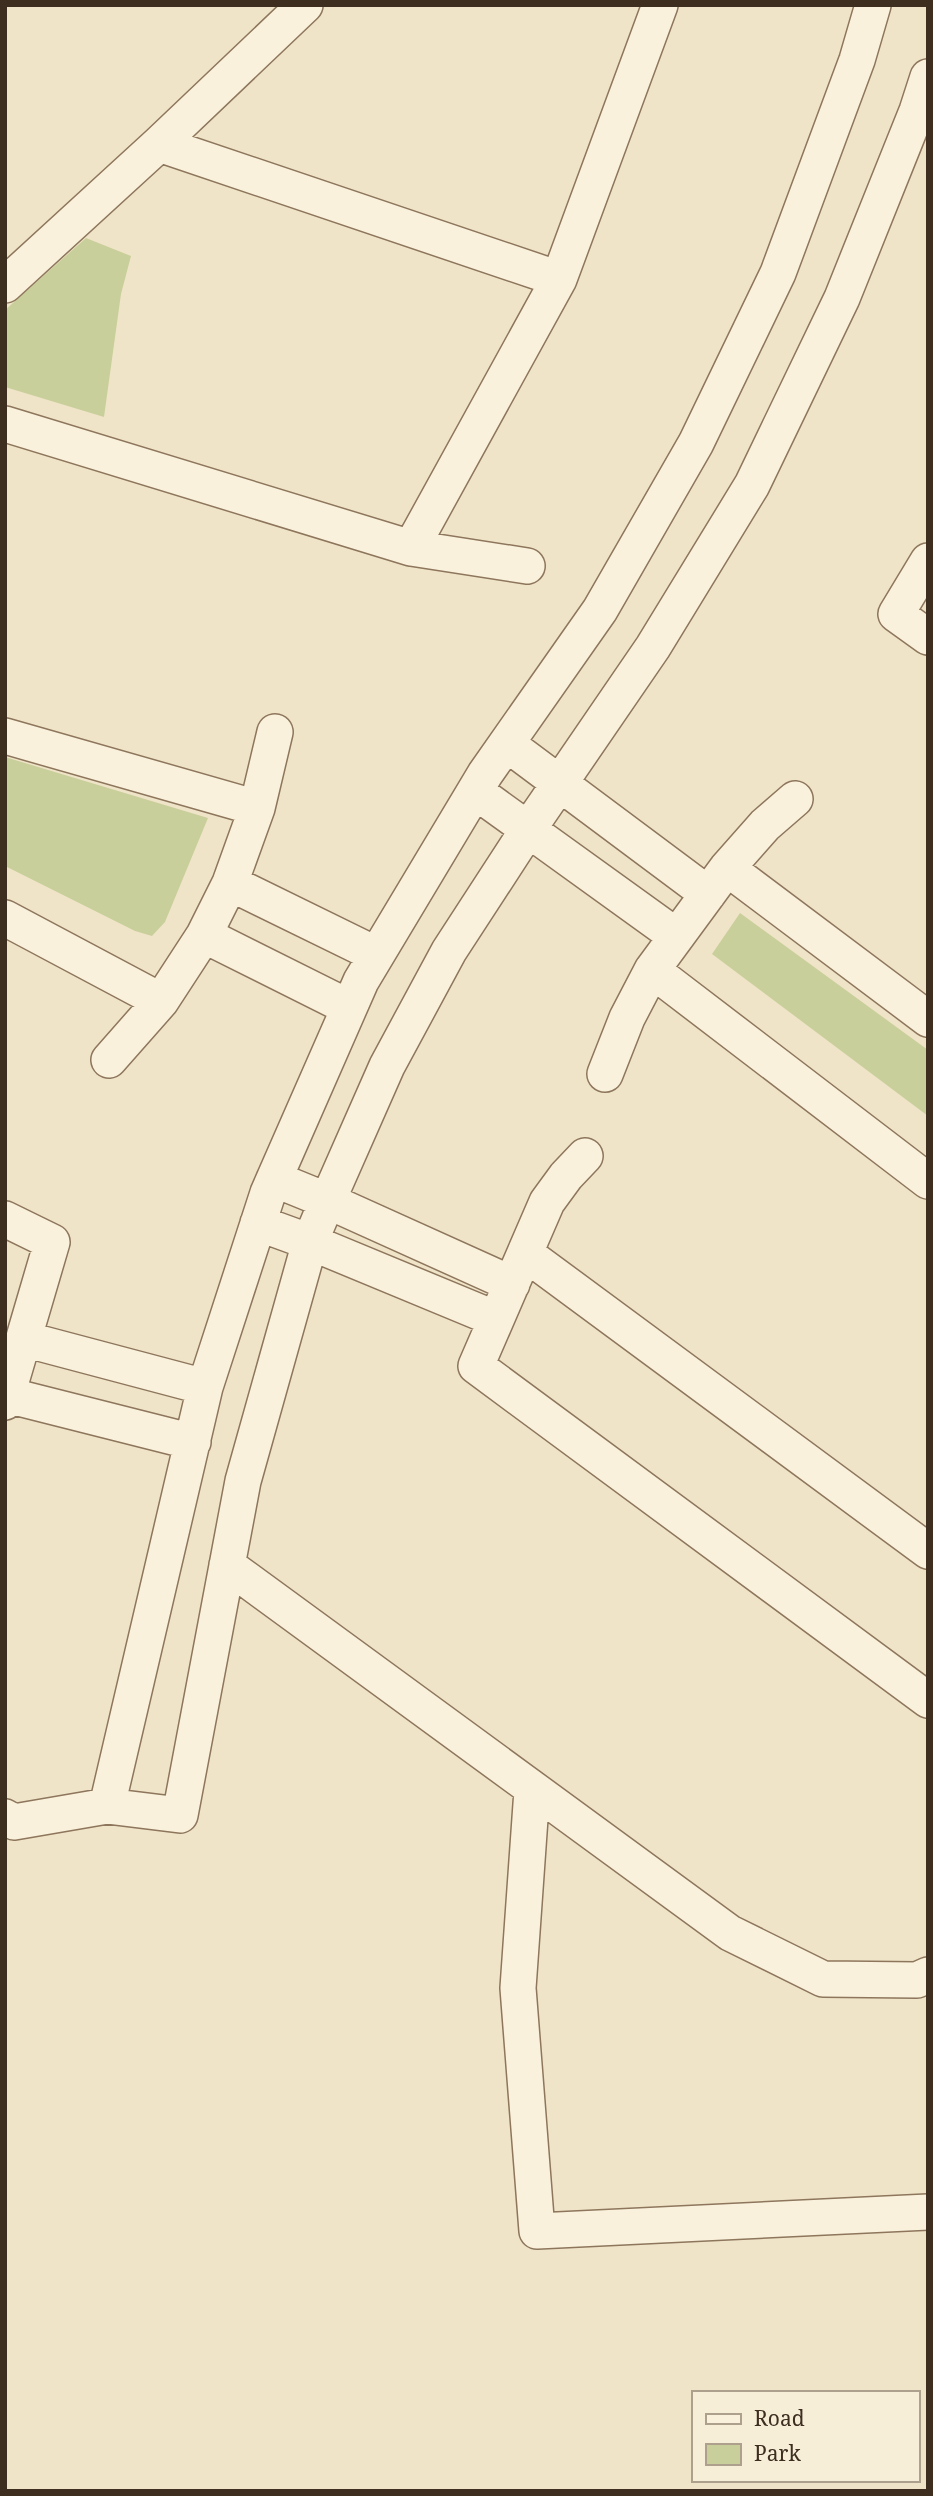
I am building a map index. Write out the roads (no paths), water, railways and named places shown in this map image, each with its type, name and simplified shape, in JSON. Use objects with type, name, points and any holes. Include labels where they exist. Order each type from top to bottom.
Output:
[{"type":"street","points":[[5,285],[305,5]]},
{"type":"street","points":[[411,548],[559,279],[660,5]]},
{"type":"street","points":[[107,1806],[205,1387],[274,1180],[348,1007],[375,954],[475,791],[600,610],[696,443],[778,273],[857,60],[873,5]]},
{"type":"street","points":[[5,1817],[13,1822],[107,1806],[180,1815],[243,1480],[310,1242],[387,1066],[449,951],[529,828],[653,647],[752,485],[842,298],[928,77]]},
{"type":"street","points":[[159,144],[559,279]]},
{"type":"street","points":[[5,424],[411,548],[527,566]]},
{"type":"street","points":[[928,561],[896,614],[928,637]]},
{"type":"street","points":[[109,1060],[161,1001],[204,935],[230,883],[257,808],[275,732]]},
{"type":"street","points":[[5,736],[257,808]]},
{"type":"street","points":[[507,744],[560,783],[717,881],[928,1019]]},
{"type":"street","points":[[475,791],[676,936]]},
{"type":"street","points":[[605,1074],[627,1018],[652,970],[717,881],[765,825],[795,799]]},
{"type":"street","points":[[230,883],[375,954]]},
{"type":"street","points":[[5,918],[161,1001]]},
{"type":"street","points":[[204,935],[348,1007]]},
{"type":"street","points":[[652,970],[928,1181]]},
{"type":"street","points":[[585,1156],[547,1202],[476,1366],[928,1700]]},
{"type":"street","points":[[274,1180],[519,1269],[928,1551]]},
{"type":"street","points":[[5,1219],[52,1242],[6,1398],[193,1442]]},
{"type":"street","points":[[258,1223],[496,1319]]},
{"type":"street","points":[[24,1339],[205,1387]]},
{"type":"street","points":[[227,1565],[730,1933],[823,1979],[917,1980],[928,1975]]},
{"type":"street","points":[[533,1790],[518,1988],[537,2231],[928,2212]]}]
